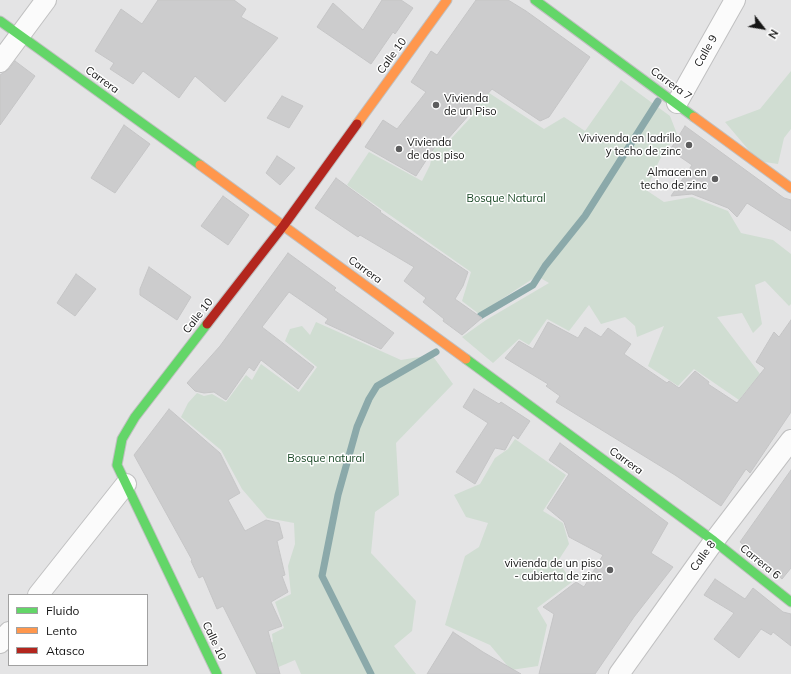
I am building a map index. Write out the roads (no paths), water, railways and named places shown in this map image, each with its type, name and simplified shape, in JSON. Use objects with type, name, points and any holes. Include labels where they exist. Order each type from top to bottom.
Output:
[{"type":"street","points":[[0,62],[46,0]]},
{"type":"street","name":"Calle 10","points":[[217,674],[117,465],[122,439],[135,417],[284,225],[447,0]]},
{"type":"street","name":"Carrera 7","points":[[535,0],[675,101],[791,188]]},
{"type":"street","name":"Calle 9","points":[[675,101],[735,0]]},
{"type":"street","name":"Carrera","points":[[0,21],[284,225],[714,541]]},
{"type":"street","name":"Calle 8","points":[[619,674],[714,541],[791,440]]},
{"type":"street","points":[[39,594],[126,484]]},
{"type":"street","name":"Carrera 6","points":[[714,541],[791,602]]},
{"type":"street","points":[[0,643],[8,633]]},
{"type":"waterway","points":[[480,316],[533,285],[545,266],[585,216],[658,101]]},
{"type":"waterway","points":[[371,674],[322,576],[338,495],[357,427],[369,399],[377,386],[436,352]]},
{"type":"place","name":"Vivienda de un Piso","points":[[436,105]]},
{"type":"place","name":"Vivivenda en ladrillo y techo de zinc","points":[[689,145]]},
{"type":"place","name":"Vivienda de dos piso","points":[[399,149]]},
{"type":"place","name":"Almacen en techo de zinc","points":[[715,179]]},
{"type":"place","name":"vivienda de un piso - cubierta de zinc","points":[[610,570]]},
{"type":"park label","name":"Bosque Natural","points":[[506,199]]},
{"type":"park label","name":"Bosque natural","points":[[326,459]]}]
